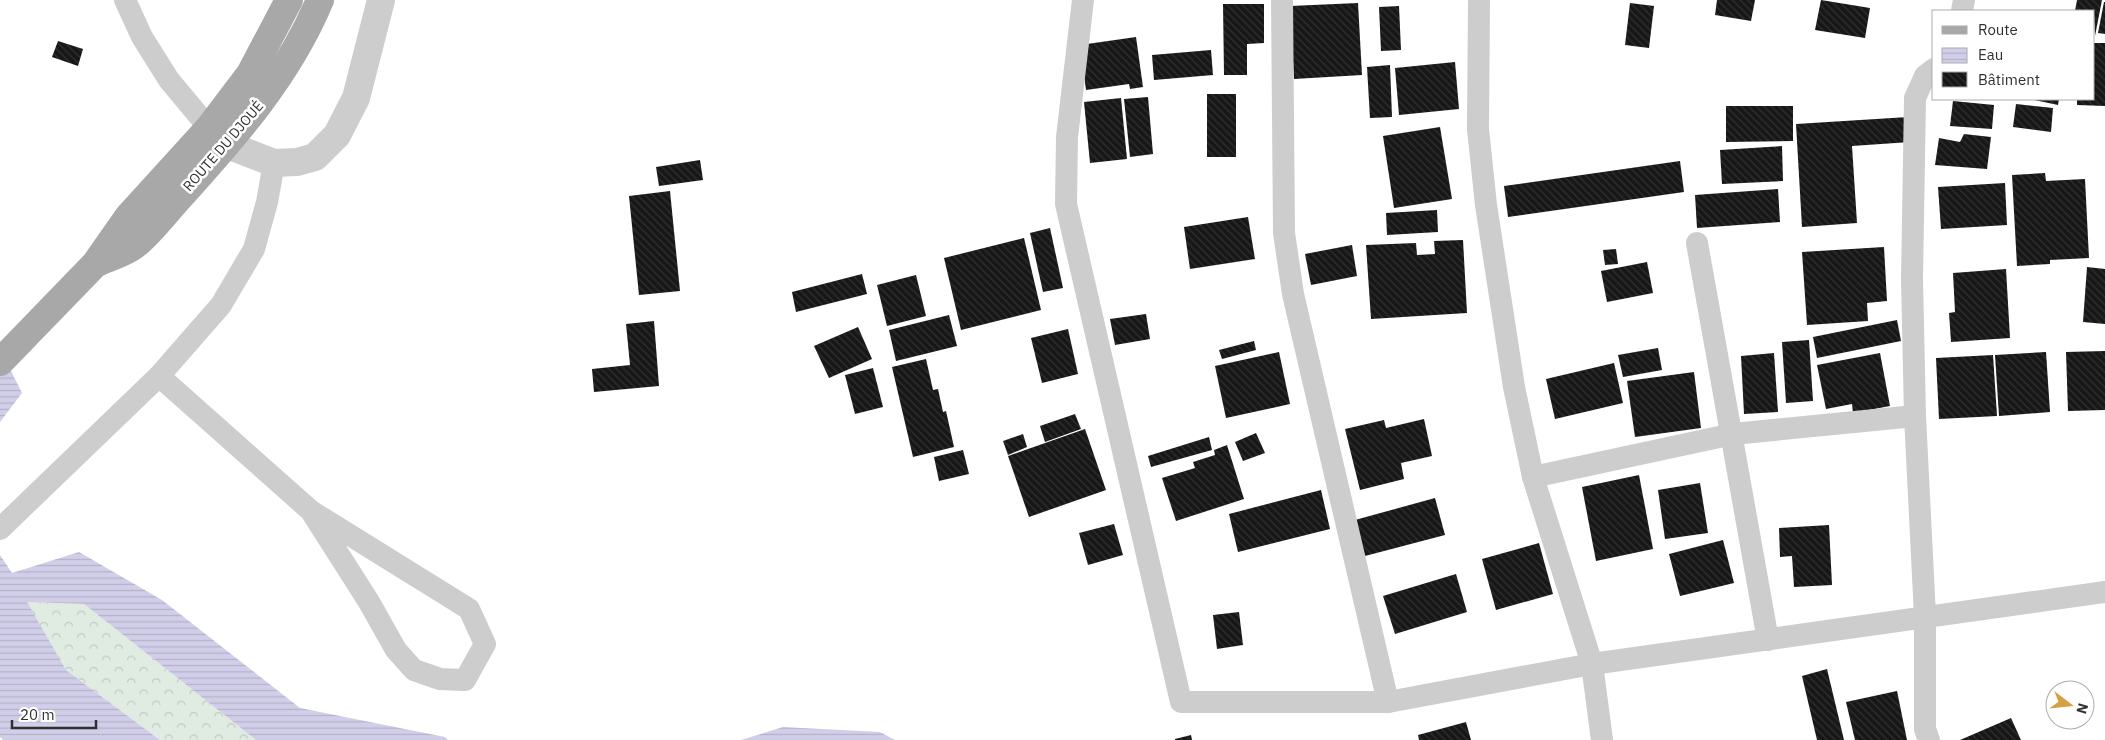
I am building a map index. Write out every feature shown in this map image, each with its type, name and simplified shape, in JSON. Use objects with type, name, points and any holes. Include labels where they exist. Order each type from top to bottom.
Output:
[{"type":"main road","name":"ROUTE DU DJOUÉ","points":[[0,362],[95,264],[135,246],[218,136],[290,0]]},
{"type":"main road","name":"ROUTE DU DJOUÉ","points":[[218,136],[254,112],[310,25],[320,0]]},
{"type":"street","points":[[125,0],[142,37],[170,80],[218,136],[274,163],[296,162],[314,157],[337,135],[356,98],[381,0]]},
{"type":"street","points":[[1083,0],[1067,137],[1066,204],[1181,702],[1388,702],[1592,664],[2105,592]]},
{"type":"street","points":[[1282,0],[1284,233],[1293,294],[1388,702]]},
{"type":"street","points":[[1479,0],[1478,129],[1486,205],[1514,387],[1533,477],[1592,664],[1602,740]]},
{"type":"street","points":[[1929,740],[1925,729],[1925,616],[1915,416],[1912,279],[1915,98],[1925,76],[1932,70]]},
{"type":"street","points":[[0,529],[159,376],[222,304],[254,249],[267,202],[274,163]]},
{"type":"street","points":[[1697,243],[1733,434],[1768,640]]},
{"type":"street","points":[[159,376],[310,511],[469,609],[485,644],[464,680],[440,679],[414,670],[396,650],[369,602],[310,511]]},
{"type":"street","points":[[1533,477],[1733,434],[1915,416]]},
{"type":"green space","points":[[26,602],[84,604],[256,740],[160,740],[66,670]]},
{"type":"water","points":[[0,349],[22,393],[0,422]]},
{"type":"water","points":[[79,552],[162,600],[300,708],[445,737],[448,740],[256,740],[84,604],[27,602],[66,670],[160,740],[3,740],[0,737],[0,555],[12,573]]},
{"type":"water","points":[[783,727],[880,732],[895,740],[741,740]]},
{"type":"building","points":[[1717,0],[1755,0],[1751,21],[1715,15]]},
{"type":"building","points":[[1821,0],[1870,8],[1865,38],[1815,30]]},
{"type":"building","points":[[2077,0],[2102,0],[2095,36],[2095,10],[2075,10]]},
{"type":"building","points":[[2105,2],[2105,34],[2098,33]]},
{"type":"building","points":[[1358,3],[1362,75],[1294,79],[1290,6]]},
{"type":"building","points":[[1630,3],[1654,6],[1649,48],[1625,45]]},
{"type":"building","points":[[1223,4],[1264,4],[1264,43],[1247,44],[1247,75],[1224,75]]},
{"type":"building","points":[[1399,6],[1401,50],[1381,51],[1379,7]]},
{"type":"building","points":[[1136,37],[1143,87],[1130,89],[1129,84],[1086,90],[1080,45]]},
{"type":"building","points":[[58,41],[83,49],[78,66],[52,57]]},
{"type":"building","points":[[2095,43],[2105,43],[2105,106],[2077,105],[2077,100],[2095,100]]},
{"type":"building","points":[[1211,50],[1213,75],[1154,80],[1152,55]]},
{"type":"building","points":[[1455,62],[1459,109],[1399,115],[1395,68]]},
{"type":"building","points":[[1390,65],[1392,117],[1370,118],[1367,67]]},
{"type":"building","points":[[1207,94],[1236,94],[1236,157],[1207,157]]},
{"type":"building","points":[[1148,97],[1153,154],[1130,157],[1124,99]]},
{"type":"building","points":[[1121,98],[1127,159],[1090,163],[1084,102]]},
{"type":"building","points":[[2035,100],[2059,100],[2058,105]]},
{"type":"building","points":[[1953,101],[1994,105],[1992,129],[1950,126]]},
{"type":"building","points":[[2016,104],[2053,108],[2051,132],[2013,127]]},
{"type":"building","points":[[1726,106],[1793,106],[1793,141],[1726,142]]},
{"type":"building","points":[[1908,117],[1910,142],[1852,146],[1857,223],[1802,227],[1796,124]]},
{"type":"building","points":[[1440,127],[1452,199],[1394,208],[1383,136]]},
{"type":"building","points":[[1964,134],[1991,137],[1987,169],[1935,165],[1939,138],[1960,142]]},
{"type":"building","points":[[1782,146],[1783,181],[1722,184],[1720,150]]},
{"type":"building","points":[[700,160],[703,180],[659,186],[656,167]]},
{"type":"building","points":[[1680,161],[1684,192],[1508,217],[1504,186]]},
{"type":"building","points":[[2045,173],[2046,181],[2085,179],[2089,258],[2050,260],[2050,264],[2017,266],[2012,175]]},
{"type":"building","points":[[2005,183],[2007,225],[1941,229],[1938,187]]},
{"type":"building","points":[[1778,189],[1780,222],[1697,228],[1695,195]]},
{"type":"building","points":[[670,191],[680,291],[639,295],[629,196]]},
{"type":"building","points":[[1437,210],[1438,232],[1387,235],[1386,213]]},
{"type":"building","points":[[1248,217],[1255,259],[1190,269],[1184,227]]},
{"type":"building","points":[[1050,228],[1063,288],[1043,292],[1030,233]]},
{"type":"building","points":[[1024,238],[1041,310],[961,330],[944,258]]},
{"type":"building","points":[[1463,240],[1467,313],[1371,319],[1366,245],[1416,243],[1417,255],[1435,254],[1434,241]]},
{"type":"building","points":[[1352,245],[1357,276],[1311,285],[1305,254]]},
{"type":"building","points":[[1884,247],[1887,301],[1867,303],[1868,321],[1807,325],[1802,252]]},
{"type":"building","points":[[1616,249],[1618,264],[1605,265],[1603,250]]},
{"type":"building","points":[[1647,262],[1653,293],[1607,302],[1601,271]]},
{"type":"building","points":[[2087,267],[2105,269],[2105,324],[2083,322]]},
{"type":"building","points":[[2006,269],[2010,338],[1951,342],[1949,313],[1955,312],[1953,273]]},
{"type":"building","points":[[862,274],[867,294],[796,312],[792,292]]},
{"type":"building","points":[[916,275],[926,316],[887,326],[877,285]]},
{"type":"building","points":[[1146,314],[1150,339],[1115,345],[1110,319]]},
{"type":"building","points":[[949,315],[957,346],[896,361],[889,330]]},
{"type":"building","points":[[1897,320],[1901,341],[1817,358],[1813,337]]},
{"type":"building","points":[[654,321],[659,386],[594,392],[592,369],[630,365],[626,324]]},
{"type":"building","points":[[858,327],[872,359],[829,378],[814,346]]},
{"type":"building","points":[[1068,329],[1078,374],[1042,383],[1031,338]]},
{"type":"building","points":[[1809,340],[1813,401],[1786,403],[1782,342]]},
{"type":"building","points":[[1254,341],[1256,350],[1222,359],[1219,350]]},
{"type":"building","points":[[1658,348],[1662,370],[1623,377],[1618,355]]},
{"type":"building","points":[[2105,351],[2105,410],[2068,411],[2066,352]]},
{"type":"building","points":[[1279,352],[1290,404],[1226,418],[1215,366]]},
{"type":"building","points":[[2046,352],[2050,412],[1999,416],[1995,355]]},
{"type":"building","points":[[1774,353],[1778,412],[1744,414],[1741,356]]},
{"type":"building","points":[[1880,353],[1890,406],[1853,413],[1852,404],[1826,409],[1817,365]]},
{"type":"building","points":[[1993,355],[1997,416],[1939,419],[1936,358]]},
{"type":"building","points":[[926,359],[933,390],[938,389],[943,412],[946,411],[954,447],[913,457],[892,367]]},
{"type":"building","points":[[1614,363],[1623,403],[1555,419],[1546,379]]},
{"type":"building","points":[[873,368],[883,407],[855,414],[845,375]]},
{"type":"building","points":[[1694,372],[1701,428],[1635,437],[1627,381]]},
{"type":"building","points":[[1075,414],[1081,429],[1045,442],[1040,426]]},
{"type":"building","points":[[1424,419],[1432,456],[1401,463],[1404,479],[1360,490],[1345,429],[1384,420],[1386,428]]},
{"type":"building","points":[[1085,429],[1106,490],[1029,517],[1008,456]]},
{"type":"building","points":[[1256,433],[1265,453],[1243,461],[1235,442]]},
{"type":"building","points":[[1023,434],[1027,447],[1008,455],[1003,441]]},
{"type":"building","points":[[1209,437],[1212,450],[1151,467],[1148,456]]},
{"type":"building","points":[[1227,445],[1244,499],[1176,521],[1162,478],[1195,468],[1193,462],[1215,455],[1214,450]]},
{"type":"building","points":[[963,450],[969,474],[939,481],[934,457]]},
{"type":"building","points":[[1639,475],[1653,549],[1596,561],[1582,487]]},
{"type":"building","points":[[1700,483],[1708,533],[1665,539],[1658,490]]},
{"type":"building","points":[[1321,490],[1330,529],[1238,552],[1229,514]]},
{"type":"building","points":[[1435,498],[1445,535],[1365,556],[1355,520]]},
{"type":"building","points":[[1114,524],[1123,555],[1088,565],[1079,533]]},
{"type":"building","points":[[1829,525],[1832,585],[1794,587],[1792,556],[1780,557],[1779,528]]},
{"type":"building","points":[[1723,540],[1734,583],[1680,596],[1669,554]]},
{"type":"building","points":[[1539,543],[1553,594],[1496,610],[1482,559]]},
{"type":"building","points":[[1456,574],[1467,612],[1395,634],[1383,596]]},
{"type":"building","points":[[1239,612],[1243,645],[1217,649],[1213,615]]},
{"type":"building","points":[[1827,669],[1844,740],[1817,740],[1802,676]]},
{"type":"building","points":[[1897,691],[1907,740],[1855,740],[1846,702]]},
{"type":"building","points":[[2011,718],[2021,740],[1960,740]]},
{"type":"building","points":[[1466,722],[1471,740],[1419,740],[1418,735]]},
{"type":"building","points":[[1191,735],[1192,740],[1175,740],[1175,739]]}]
